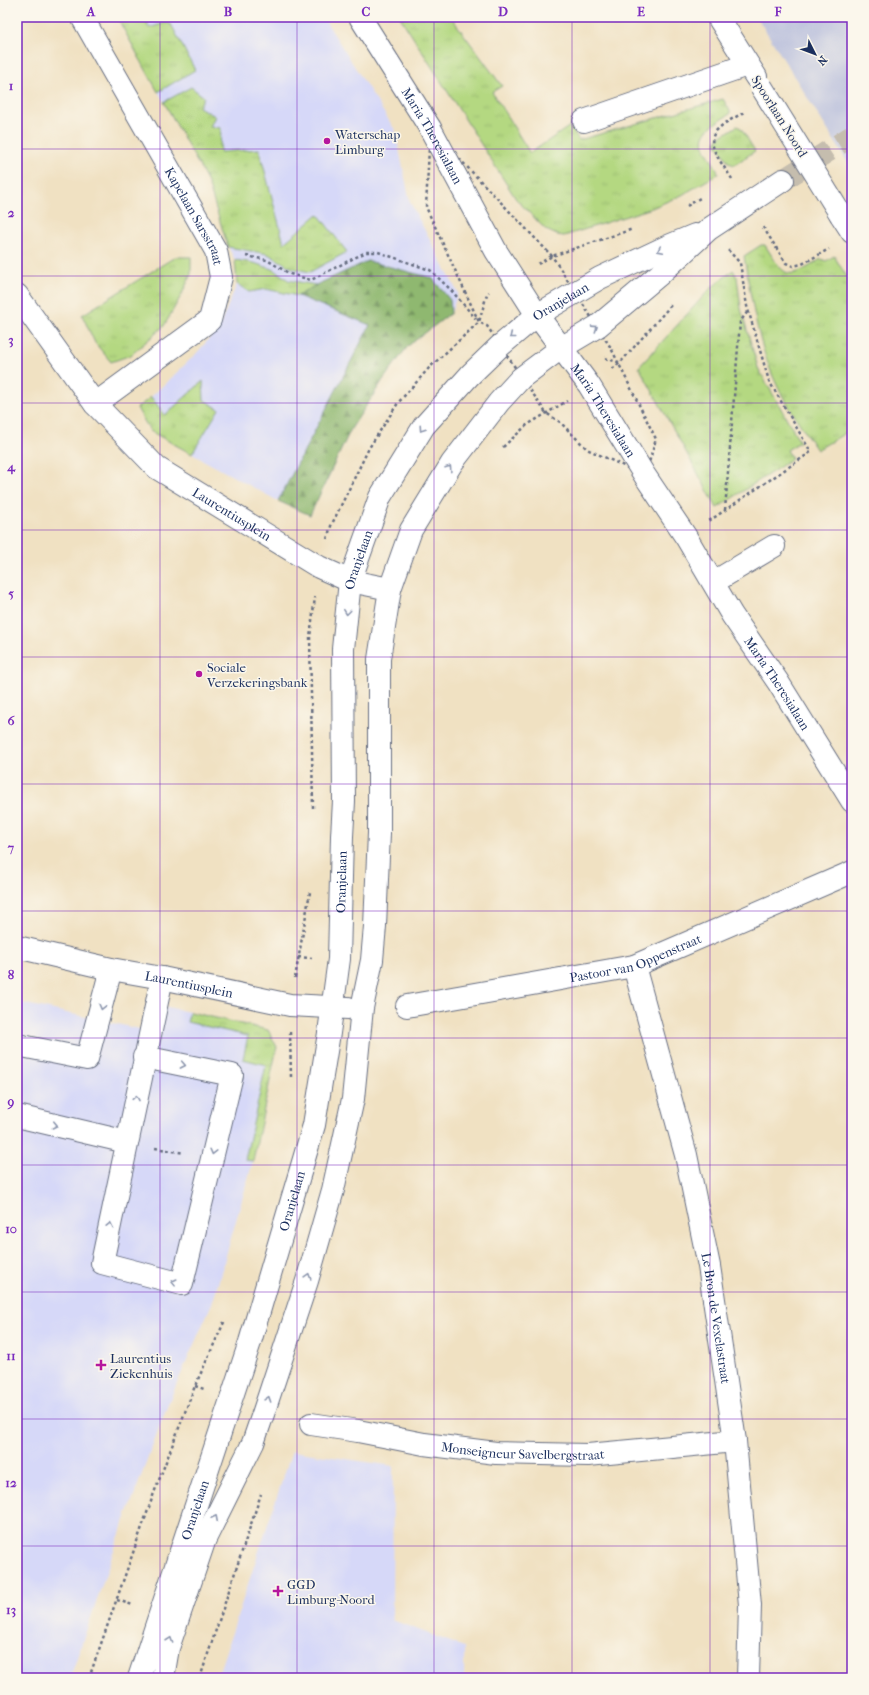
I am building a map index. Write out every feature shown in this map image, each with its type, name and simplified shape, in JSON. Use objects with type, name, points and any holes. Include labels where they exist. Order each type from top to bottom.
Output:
[{"type":"street","name":"Kapelaan Sarsstraat","points":[[82,17],[216,251],[221,278],[210,320],[95,404]]},
{"type":"street","name":"Maria Theresialaan","points":[[360,17],[430,128],[496,251],[537,315],[589,385],[645,476],[714,582],[732,615],[778,682],[852,802]]},
{"type":"street","name":"Spoorlaan Noord","points":[[718,17],[846,224]]},
{"type":"street","points":[[584,121],[747,64]]},
{"type":"street","name":"Oranjelaan","points":[[163,1678],[168,1648],[205,1538],[253,1443],[306,1281],[333,1190],[353,1099],[362,1008],[372,960],[375,926],[379,833],[379,659],[390,589],[411,530],[452,463],[499,402],[521,378],[561,348],[598,326],[660,274],[709,229],[784,180]]},
{"type":"street","name":"Oranjelaan","points":[[139,1678],[245,1356],[282,1237],[314,1125],[339,959],[344,801],[343,649],[350,581],[380,497],[424,426],[470,375],[500,346],[537,315],[600,278],[666,247],[709,229]]},
{"type":"street","name":"Laurentiusplein","points":[[17,295],[95,404],[157,468],[318,567],[350,581],[390,589]]},
{"type":"street","points":[[714,582],[774,546]]},
{"type":"street","name":"Pastoor van Oppenstraat","points":[[407,1006],[634,966],[852,872]]},
{"type":"street","name":"Laurentiusplein","points":[[17,947],[111,969],[162,978],[290,1005],[332,1008],[362,1008]]},
{"type":"street","name":"Le Bron de Vexelastraat","points":[[634,966],[687,1162],[709,1266],[736,1441],[750,1605],[748,1678]]},
{"type":"street","points":[[17,1044],[88,1059],[111,969]]},
{"type":"street","points":[[144,1057],[232,1075],[182,1284],[102,1264],[144,1057],[162,978]]},
{"type":"street","points":[[17,1116],[127,1142]]},
{"type":"street","name":"Monseigneur Savelbergstraat","points":[[311,1424],[358,1431],[424,1444],[496,1453],[588,1455],[736,1441]]},
{"type":"path","points":[[732,179],[712,146],[711,138],[717,129],[736,117]]},
{"type":"path","points":[[726,183],[738,175]]},
{"type":"path","points":[[681,210],[707,194]]},
{"type":"path","points":[[761,225],[786,263],[793,266],[802,264],[821,253]]},
{"type":"path","points":[[216,251],[267,260],[290,274],[311,280],[366,252],[378,252],[430,270],[451,290],[479,322],[486,294],[552,256],[639,227]]},
{"type":"path","points":[[722,255],[732,246]]},
{"type":"path","points":[[686,537],[811,452],[769,381],[748,311],[740,263],[728,250]]},
{"type":"path","points":[[499,450],[526,425],[561,404],[620,363],[665,310],[677,299]]},
{"type":"path","points":[[725,510],[740,322],[748,311]]},
{"type":"path","points":[[290,1005],[291,1083]]},
{"type":"path","points":[[127,1142],[212,1159]]},
{"type":"path","points":[[89,1678],[154,1492],[195,1386],[227,1316]]},
{"type":"path","points":[[117,1600],[133,1605]]},
{"type":"shaded area","points":[[117,17],[323,17],[395,130],[410,202],[458,293],[451,313],[408,346],[383,380],[351,429],[310,515],[278,501],[150,431],[137,408],[151,397],[195,355],[219,327],[237,284],[235,260],[228,247],[207,180]]},
{"type":"shaded area","points":[[757,17],[852,17],[852,169]]},
{"type":"shaded area","name":"Laurentius Ziekenhuis","points":[[17,1002],[144,1030],[167,1007],[268,1030],[277,1047],[253,1161],[213,1301],[167,1406],[115,1547],[70,1678],[17,1678]]},
{"type":"shaded area","points":[[292,1451],[393,1466],[392,1620],[464,1647],[464,1678],[217,1678]]},
{"type":"green space","points":[[117,17],[160,17],[147,23],[149,28],[165,23],[171,24],[195,70],[158,92]]},
{"type":"green space","points":[[400,17],[451,17],[502,86],[492,92],[530,153],[570,126],[579,140],[723,99],[730,111],[730,114],[712,126],[708,130],[703,140],[704,147],[718,174],[682,195],[652,208],[564,236],[557,235],[546,230],[516,199]]},
{"type":"green space","points":[[191,87],[204,97],[199,107],[215,116],[210,127],[221,128],[220,152],[259,149],[284,243],[318,214],[347,252],[310,272],[292,268],[268,254],[228,247],[207,180],[164,102]]},
{"type":"green space","points":[[737,126],[741,128],[755,151],[734,165],[729,163],[716,143],[718,138]]},
{"type":"green space","points":[[761,245],[765,245],[778,265],[788,273],[801,271],[821,259],[826,261],[834,256],[852,285],[852,429],[817,450],[782,395],[774,379],[767,362],[757,327],[744,256]]},
{"type":"green space","points":[[175,257],[191,257],[191,274],[182,294],[164,326],[131,355],[111,362],[95,343],[82,315]]},
{"type":"green space","points":[[235,260],[254,263],[275,270],[288,280],[316,285],[298,296],[266,289],[249,292],[237,284]]},
{"type":"green space","points":[[368,261],[432,278],[450,300],[451,313],[408,346],[383,380],[351,429],[310,515],[278,501],[370,325],[298,296],[316,285]]},
{"type":"green space","points":[[733,270],[737,277],[741,309],[758,368],[800,442],[787,450],[792,459],[717,508],[639,367],[710,289]]},
{"type":"green space","points":[[203,381],[204,400],[219,409],[192,454],[150,431],[137,408],[151,397],[165,415]]},
{"type":"green space","points":[[190,1012],[268,1030],[277,1047],[253,1161],[245,1160],[266,1065],[243,1059],[248,1036],[187,1022]]},
{"type":"tunnel","points":[[783,180],[852,136]]},
{"type":"place","name":"Waterschap Limburg","points":[[327,141]]},
{"type":"place","name":"Sociale Verzekeringsbank","points":[[199,674]]},
{"type":"place","name":"Laurentius Ziekenhuis","points":[[101,1365]]},
{"type":"place","name":"GGD Limburg-Noord","points":[[278,1591]]}]
